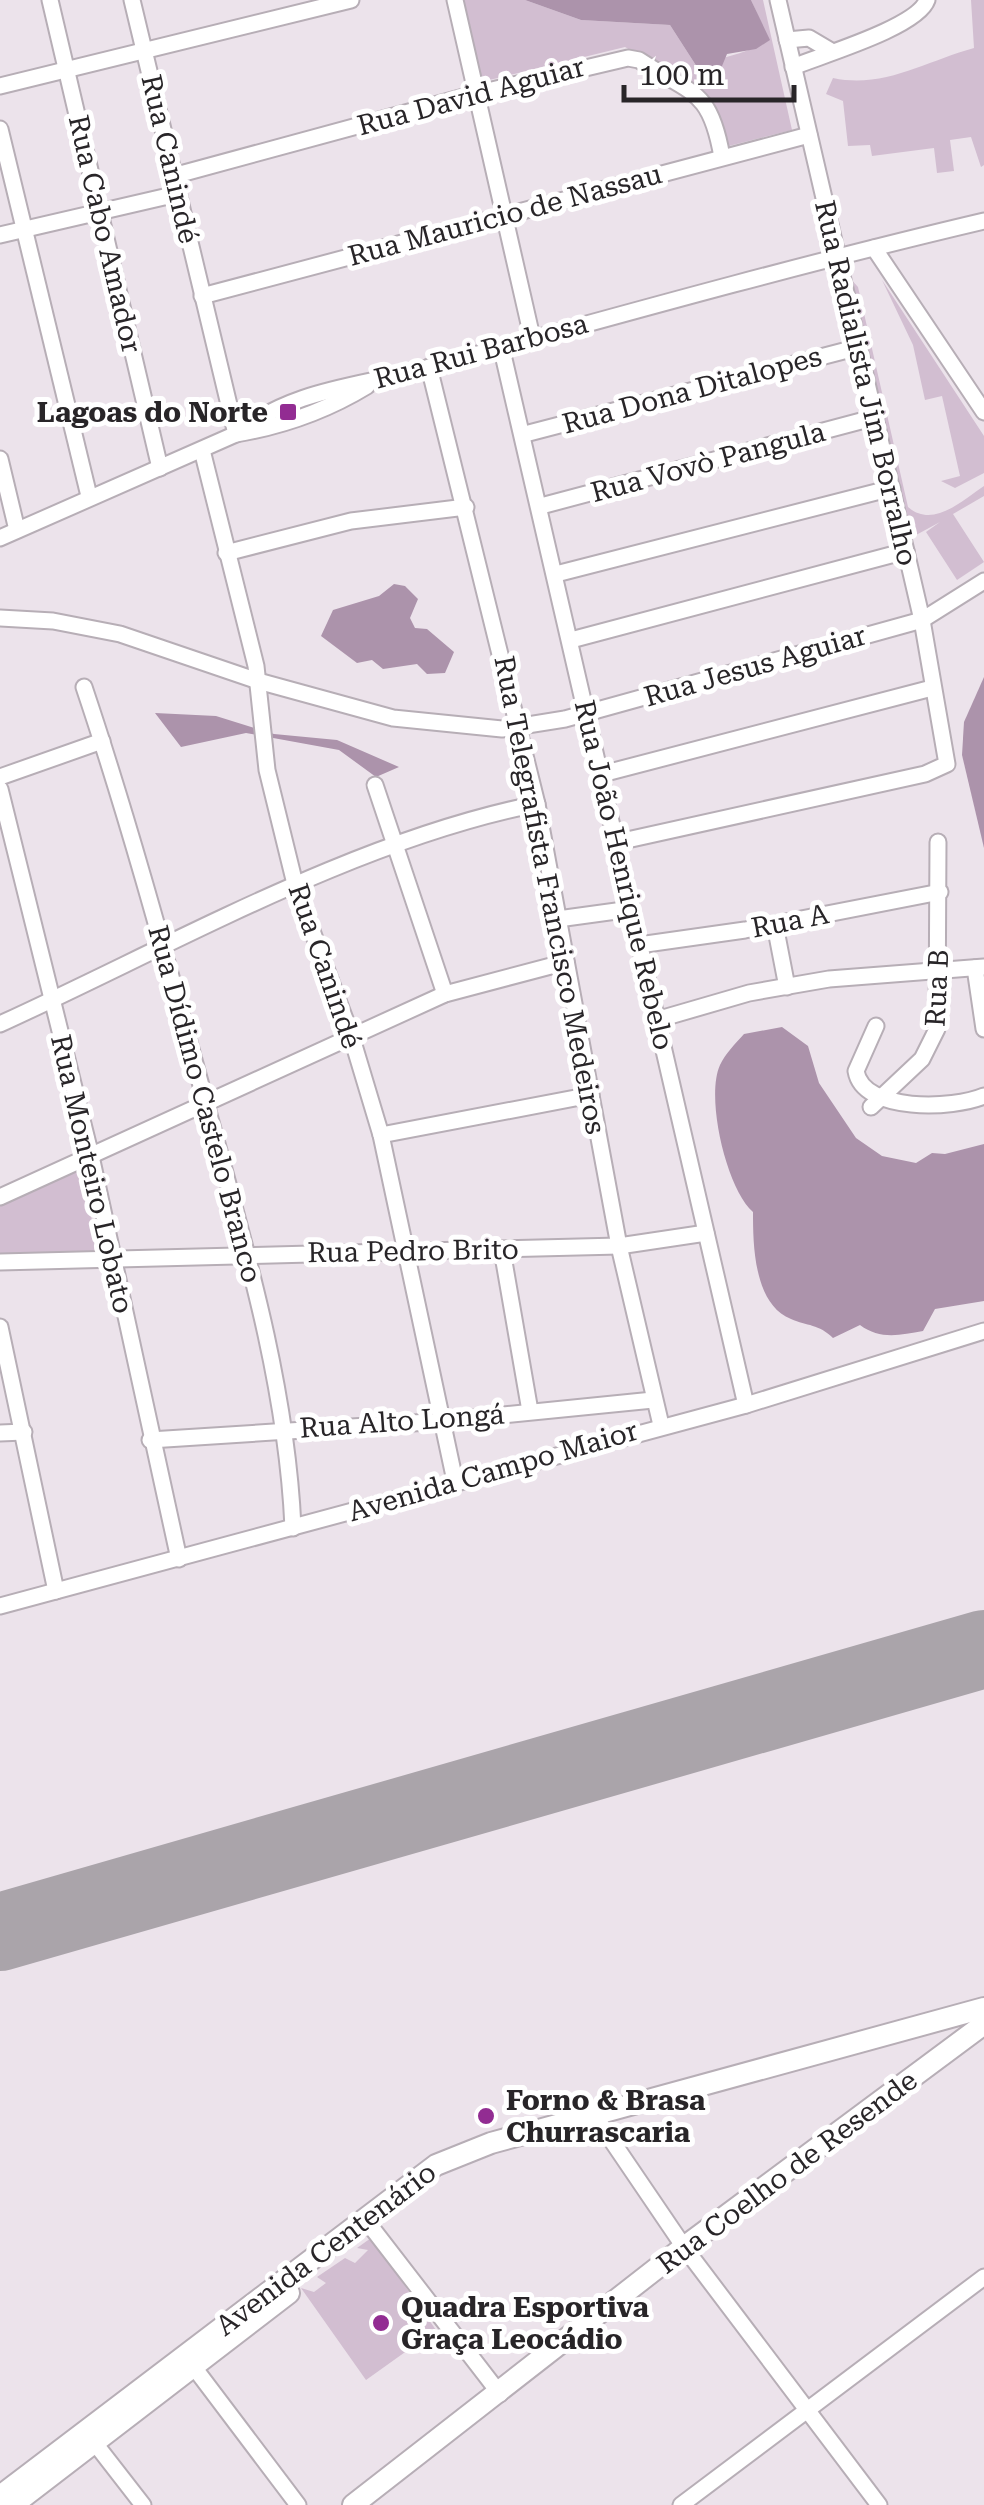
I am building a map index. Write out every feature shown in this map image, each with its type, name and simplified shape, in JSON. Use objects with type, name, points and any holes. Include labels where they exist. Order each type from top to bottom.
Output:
[{"type":"main road","name":"Avenida Centenário","points":[[0,2496],[443,2176],[598,2122],[984,2008]]},
{"type":"main road","name":"Avenida Centenário","points":[[13,2505],[436,2165],[491,2143],[598,2122],[984,2023]]},
{"type":"main road","name":"Rua Coelho de Resende","points":[[353,2505],[684,2248],[984,2023]]},
{"type":"street","name":"Rua Cabo Amador","points":[[50,0],[160,468]]},
{"type":"street","name":"Rua Canindé","points":[[132,0],[236,434]]},
{"type":"street","points":[[0,86],[351,0]]},
{"type":"street","points":[[454,0],[532,337]]},
{"type":"street","name":"Rua Radialista Jim Borralho","points":[[618,842],[946,767],[922,620],[778,0]]},
{"type":"street","points":[[793,66],[915,16],[927,0]]},
{"type":"street","points":[[787,40],[809,38],[831,51]]},
{"type":"street","name":"Rua David Aguiar","points":[[173,176],[596,63],[639,60],[704,100],[715,122],[722,157]]},
{"type":"street","points":[[0,129],[89,496]]},
{"type":"street","name":"Rua Mauricio de Nassau","points":[[202,296],[809,136]]},
{"type":"street","points":[[0,235],[177,194]]},
{"type":"street","name":"Rua Rui Barbosa","points":[[0,538],[236,434],[266,410],[329,388],[429,368],[532,337],[984,221]]},
{"type":"street","points":[[874,248],[983,409]]},
{"type":"street","name":"Rua João Henrique Rebelo","points":[[501,346],[525,434],[746,1405]]},
{"type":"street","name":"Rua Dona Ditalopes","points":[[525,434],[859,346]]},
{"type":"street","name":"Rua Telegrafista Francisco Medeiros","points":[[429,368],[520,728],[619,1246],[661,1425]]},
{"type":"street","name":"Rua Vovò Pangula","points":[[540,506],[876,417]]},
{"type":"street","name":"Rua Canindé","points":[[202,450],[258,681],[263,748],[296,888],[351,1035],[380,1135],[455,1480]]},
{"type":"street","points":[[0,459],[16,530]]},
{"type":"street","points":[[556,574],[892,488]]},
{"type":"street","points":[[226,552],[351,522],[466,507]]},
{"type":"street","points":[[571,640],[906,551]]},
{"type":"street","name":"Rua Jesus Aguiar","points":[[0,618],[53,621],[120,634],[258,681],[392,718],[458,727],[520,728],[588,713],[922,620],[984,581]]},
{"type":"street","name":"Rua Dídimo Castelo Branco","points":[[84,687],[164,947],[245,1255],[282,1429],[293,1528]]},
{"type":"street","points":[[602,774],[932,688]]},
{"type":"street","points":[[0,777],[102,741]]},
{"type":"street","points":[[375,785],[445,994]]},
{"type":"street","name":"Rua Monteiro Lobato","points":[[0,790],[91,1156],[150,1440],[180,1559]]},
{"type":"street","points":[[0,1024],[396,846],[451,826],[536,804]]},
{"type":"street","name":"Rua B","points":[[876,1102],[933,1043],[940,972],[938,842]]},
{"type":"street","name":"Rua A","points":[[639,945],[775,925],[940,892]]},
{"type":"street","points":[[558,919],[630,908]]},
{"type":"street","points":[[775,925],[787,987]]},
{"type":"street","points":[[0,1197],[445,994],[566,962]]},
{"type":"street","points":[[656,1020],[749,993],[855,975],[980,968],[984,1030]]},
{"type":"street","points":[[876,1026],[856,1074],[876,1102],[912,1105],[984,1096]]},
{"type":"street","points":[[380,1135],[591,1096]]},
{"type":"street","name":"Rua Pedro Brito","points":[[0,1262],[619,1246],[706,1233]]},
{"type":"street","points":[[502,1250],[530,1411]]},
{"type":"street","points":[[0,1327],[56,1591]]},
{"type":"street","name":"Avenida Campo Maior","points":[[0,1606],[293,1528],[455,1480],[746,1405],[984,1331]]},
{"type":"street","name":"Rua Alto Longá","points":[[150,1440],[444,1420],[653,1400]]},
{"type":"street","points":[[0,1433],[24,1432]]},
{"type":"street","points":[[598,2122],[684,2248],[879,2505]]},
{"type":"street","points":[[372,2228],[500,2394]]},
{"type":"street","points":[[680,2505],[984,2277]]},
{"type":"street","points":[[189,2361],[298,2505]]},
{"type":"street","points":[[94,2442],[143,2505]]},
{"type":"shaded area","points":[[458,0],[525,0],[581,20],[670,25],[697,67],[769,40],[751,0],[763,0],[792,130],[725,147],[714,102],[692,84],[625,47],[477,83]]},
{"type":"shaded area","points":[[525,0],[751,0],[770,40],[756,49],[727,54],[717,78],[697,67],[670,25],[581,20]]},
{"type":"shaded area","points":[[971,0],[984,0],[984,165],[981,167],[971,137],[950,140],[954,171],[937,173],[934,148],[872,156],[870,145],[848,146],[843,101],[826,94],[833,78],[887,77],[974,48]]},
{"type":"shaded area","points":[[846,274],[858,287],[908,507],[918,513],[937,514],[984,486],[984,496],[953,514],[984,562],[957,580],[926,532],[940,522],[905,541]]},
{"type":"shaded area","points":[[882,280],[984,436],[984,473],[955,488],[941,481],[960,476],[942,396],[925,400],[913,345]]},
{"type":"shaded area","points":[[394,584],[405,586],[418,599],[410,618],[415,628],[427,629],[454,652],[445,673],[427,674],[417,664],[383,669],[372,660],[357,663],[321,636],[333,610],[379,596]]},
{"type":"shaded area","points":[[984,677],[984,848],[962,755],[964,722]]},
{"type":"shaded area","points":[[155,713],[216,716],[274,734],[337,740],[399,767],[376,777],[339,750],[246,733],[181,747]]},
{"type":"shaded area","points":[[782,1027],[808,1046],[819,1083],[856,1138],[882,1156],[916,1163],[932,1153],[945,1154],[984,1144],[984,1301],[935,1309],[923,1331],[883,1335],[860,1325],[833,1338],[791,1319],[769,1301],[758,1273],[753,1212],[727,1165],[715,1099],[720,1065],[744,1034]]},
{"type":"shaded area","points":[[78,1166],[100,1251],[0,1255],[0,1203]]},
{"type":"shaded area","points":[[371,2238],[436,2330],[366,2380],[301,2288],[314,2292],[326,2283],[317,2277],[345,2258],[355,2263],[368,2250],[357,2248]]},
{"type":"runway","points":[[0,1932],[984,1649]]},
{"type":"place","name":"Lagoas do Norte","points":[[288,412]]},
{"type":"place","name":"Forno & Brasa Churrascaria","points":[[486,2116]]},
{"type":"place","name":"Quadra Esportiva Graça Leocádio","points":[[381,2323]]}]
